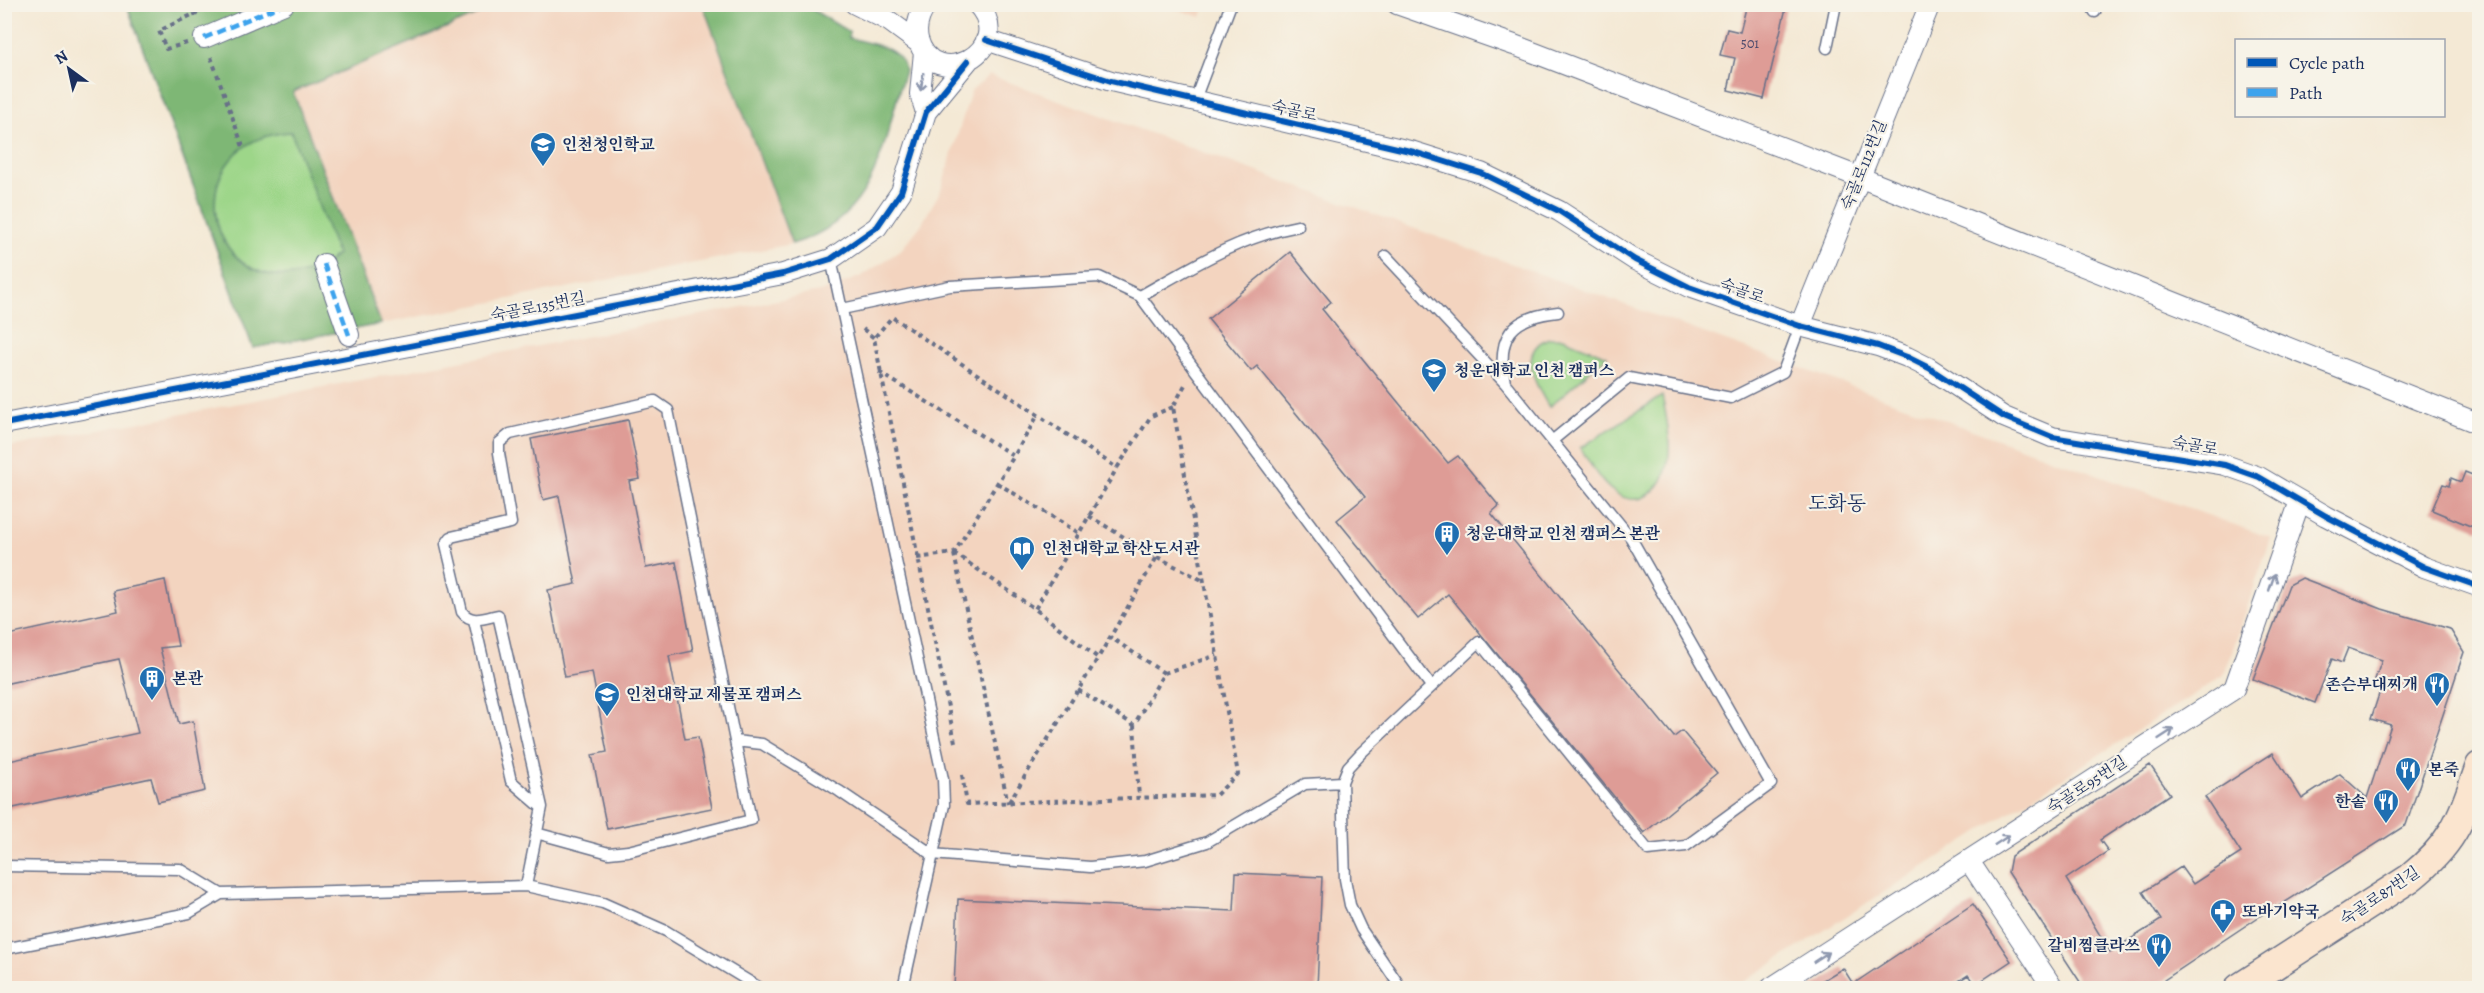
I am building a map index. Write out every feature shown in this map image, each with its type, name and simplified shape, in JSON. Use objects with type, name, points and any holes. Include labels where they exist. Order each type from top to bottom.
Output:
[{"type":"street","points":[[204,38],[284,4]]},
{"type":"street","points":[[855,4],[889,21],[939,63],[959,64],[976,56],[986,40],[986,19],[977,4]]},
{"type":"street","points":[[921,47],[917,22],[927,4]]},
{"type":"street","points":[[1398,4],[1514,45],[1859,177],[2480,424]]},
{"type":"street","name":"숙골로112번길","points":[[1800,326],[1930,4]]},
{"type":"street","name":"숙골로","points":[[986,40],[1111,81],[1414,152],[1481,173],[1559,211],[1661,275],[1689,288],[1800,326],[1878,346],[1907,357],[1929,368],[2004,417],[2052,437],[2105,448],[2181,456],[2225,465],[2259,477],[2424,567],[2480,587]]},
{"type":"street","name":"숙골로135번길","points":[[921,47],[920,94],[926,112]]},
{"type":"street","name":"숙골로135번길","points":[[4,424],[783,274],[831,258],[877,227],[891,210],[901,192],[926,112],[968,61]]},
{"type":"street","points":[[324,264],[349,334]]},
{"type":"street","name":"숙골로95번길","points":[[1772,988],[2234,689],[2300,501]]},
{"type":"street","name":"숙골로87번길","points":[[2239,988],[2410,878],[2428,863],[2456,830],[2480,766]]},
{"type":"street","points":[[1969,861],[2053,988]]},
{"type":"lane","points":[[1194,102],[1231,4]]},
{"type":"lane","points":[[1827,48],[1836,4]]},
{"type":"lane","points":[[1140,296],[1230,245],[1274,230],[1298,226]]},
{"type":"lane","points":[[1386,256],[1505,383],[1631,538],[1772,784],[1686,846],[1648,849],[1479,642],[1361,753],[1348,767],[1342,782],[1345,879],[1350,905],[1360,928],[1401,988]]},
{"type":"lane","points":[[831,258],[943,779],[944,805],[903,988]]},
{"type":"lane","points":[[842,309],[951,286],[1099,277],[1140,296],[1431,686]]},
{"type":"lane","points":[[1505,383],[1501,364],[1502,346],[1510,331],[1524,320],[1558,312]]},
{"type":"lane","points":[[1553,440],[1629,378],[1731,398],[1783,372],[1800,326]]},
{"type":"lane","points":[[526,886],[536,833],[542,807],[498,615],[474,620],[466,618],[462,612],[446,544],[451,537],[511,523],[499,443],[510,434],[656,402],[668,410],[751,819],[628,851],[609,853],[536,833]]},
{"type":"lane","points":[[474,620],[511,780],[542,807]]},
{"type":"lane","points":[[735,741],[762,744],[839,791],[932,854],[1090,867],[1145,861],[1207,842],[1305,784],[1342,782]]},
{"type":"lane","points":[[4,866],[180,869],[221,894]]},
{"type":"lane","points":[[4,949],[189,914],[221,894],[526,886],[603,903],[666,931],[760,988]]},
{"type":"path","points":[[191,4],[243,147]]},
{"type":"path","points":[[204,38],[166,49],[159,31],[214,4]]},
{"type":"path","points":[[955,746],[874,338],[892,317],[1117,468]]},
{"type":"path","points":[[1035,609],[1117,468],[1152,416],[1173,407],[1194,369]]},
{"type":"path","points":[[879,371],[1014,456]]},
{"type":"path","points":[[960,769],[968,804],[1216,795],[1238,774],[1173,407]]},
{"type":"path","points":[[1008,803],[954,553],[1038,415]]},
{"type":"path","points":[[997,483],[1079,533]]},
{"type":"path","points":[[1089,516],[1157,557],[1204,581]]},
{"type":"path","points":[[917,558],[954,553],[1035,609],[1098,658]]},
{"type":"path","points":[[1008,803],[1098,658],[1157,557]]},
{"type":"path","points":[[1110,637],[1164,673]]},
{"type":"path","points":[[1138,798],[1134,725],[1164,673],[1217,655]]},
{"type":"path","points":[[1078,690],[1134,725]]},
{"type":"shaded area","name":"인천청인학교","points":[[500,5],[703,5],[792,244],[381,324],[293,92]]},
{"type":"shaded area","points":[[1164,5],[1205,5],[1201,17]]},
{"type":"shaded area","points":[[989,75],[2271,538],[2224,675],[1734,988],[5,988],[5,448],[820,292],[862,276],[901,250],[921,225],[941,190],[971,91]]},
{"type":"green space","points":[[127,5],[500,5],[293,92],[381,324],[253,348]]},
{"type":"green space","points":[[127,5],[500,5],[293,92],[381,324],[253,348]],"holes":[[[291,132],[337,254],[317,269],[292,275],[261,272],[237,258],[222,236],[215,210],[218,183],[231,159],[255,141]]]},
{"type":"green space","points":[[703,5],[805,5],[849,32],[849,38],[884,47],[898,56],[903,63],[905,71],[882,152],[872,176],[859,198],[843,217],[821,232],[792,244]]},
{"type":"green space","points":[[1549,338],[1563,338],[1607,356],[1549,407],[1535,379],[1531,360],[1533,351]]},
{"type":"green space","points":[[1662,396],[1669,437],[1667,465],[1663,478],[1655,489],[1644,497],[1624,498],[1604,483],[1580,448]]},
{"type":"building","points":[[1747,4],[1787,4],[1764,99],[1728,90],[1735,58],[1720,55],[1727,29],[1740,32]]},
{"type":"building","name":"청운대학교 인천 캠퍼스 본관","points":[[1290,252],[1331,302],[1322,309],[1448,463],[1458,456],[1499,506],[1491,513],[1674,737],[1682,731],[1717,773],[1644,833],[1448,594],[1418,619],[1337,520],[1365,497],[1257,366],[1251,371],[1208,319]]},
{"type":"building","points":[[628,420],[640,479],[629,481],[646,568],[676,562],[693,651],[669,656],[685,739],[698,737],[712,808],[607,829],[592,755],[607,752],[592,672],[565,677],[548,590],[576,584],[559,496],[543,500],[531,439]]},
{"type":"building","points":[[2465,472],[2480,478],[2480,530],[2432,510],[2443,484],[2449,486],[2451,478],[2461,482]]},
{"type":"building","points":[[2302,578],[2382,609],[2450,629],[2464,652],[2406,825],[2276,908],[2275,906],[2152,988],[2084,988],[2008,872],[2011,856],[2150,765],[2170,794],[2100,840],[2108,851],[2066,879],[2110,952],[2161,920],[2143,892],[2181,867],[2193,884],[2241,853],[2205,797],[2273,753],[2302,799],[2340,774],[2367,798],[2391,725],[2371,719],[2382,685],[2374,682],[2382,660],[2348,648],[2342,663],[2332,659],[2315,703],[2253,679],[2289,585]]},
{"type":"building","name":"본관","points":[[165,580],[178,646],[160,648],[179,724],[193,721],[205,791],[158,802],[151,778],[4,810],[4,762],[138,733],[119,659],[4,684],[4,636],[118,611],[113,591]]},
{"type":"building","points":[[1236,873],[1322,877],[1317,988],[954,988],[958,899],[1234,911]]},
{"type":"building","points":[[1973,904],[2011,961],[1975,985],[1968,975],[1948,988],[1810,988],[1843,968],[1853,984]]},
{"type":"marked path","points":[[204,38],[284,4]]},
{"type":"marked path","points":[[324,264],[349,335]]},
{"type":"cycle path","points":[[986,40],[1111,81],[1414,152],[1481,173],[1559,211],[1635,260],[1689,287],[1800,326],[1878,346],[1907,357],[1929,368],[2004,417],[2052,437],[2225,465],[2259,477],[2326,516],[2424,567],[2480,587]]},
{"type":"cycle path","points":[[4,424],[783,274],[831,259],[877,227],[901,192],[926,112],[968,61]]},
{"type":"place","name":"인천청인학교","points":[[543,168]]},
{"type":"place","name":"청운대학교 인천 캠퍼스","points":[[1434,394]]},
{"type":"place","name":"청운대학교 인천 캠퍼스 본관","points":[[1447,557]]},
{"type":"place","name":"인천대학교 학산도서관","points":[[1022,572]]},
{"type":"place","name":"본관","points":[[152,702]]},
{"type":"place","name":"존슨부대찌개","points":[[2437,708]]},
{"type":"place","name":"인천대학교 제물포 캠퍼스","points":[[607,718]]},
{"type":"place","name":"본죽","points":[[2408,793]]},
{"type":"place","name":"한솥","points":[[2386,825]]},
{"type":"place","name":"또바기약국","points":[[2223,935]]},
{"type":"place","name":"갈비찜클라쓰","points":[[2159,969]]},
{"type":"district","name":"도화동","points":[[1837,503]]}]
